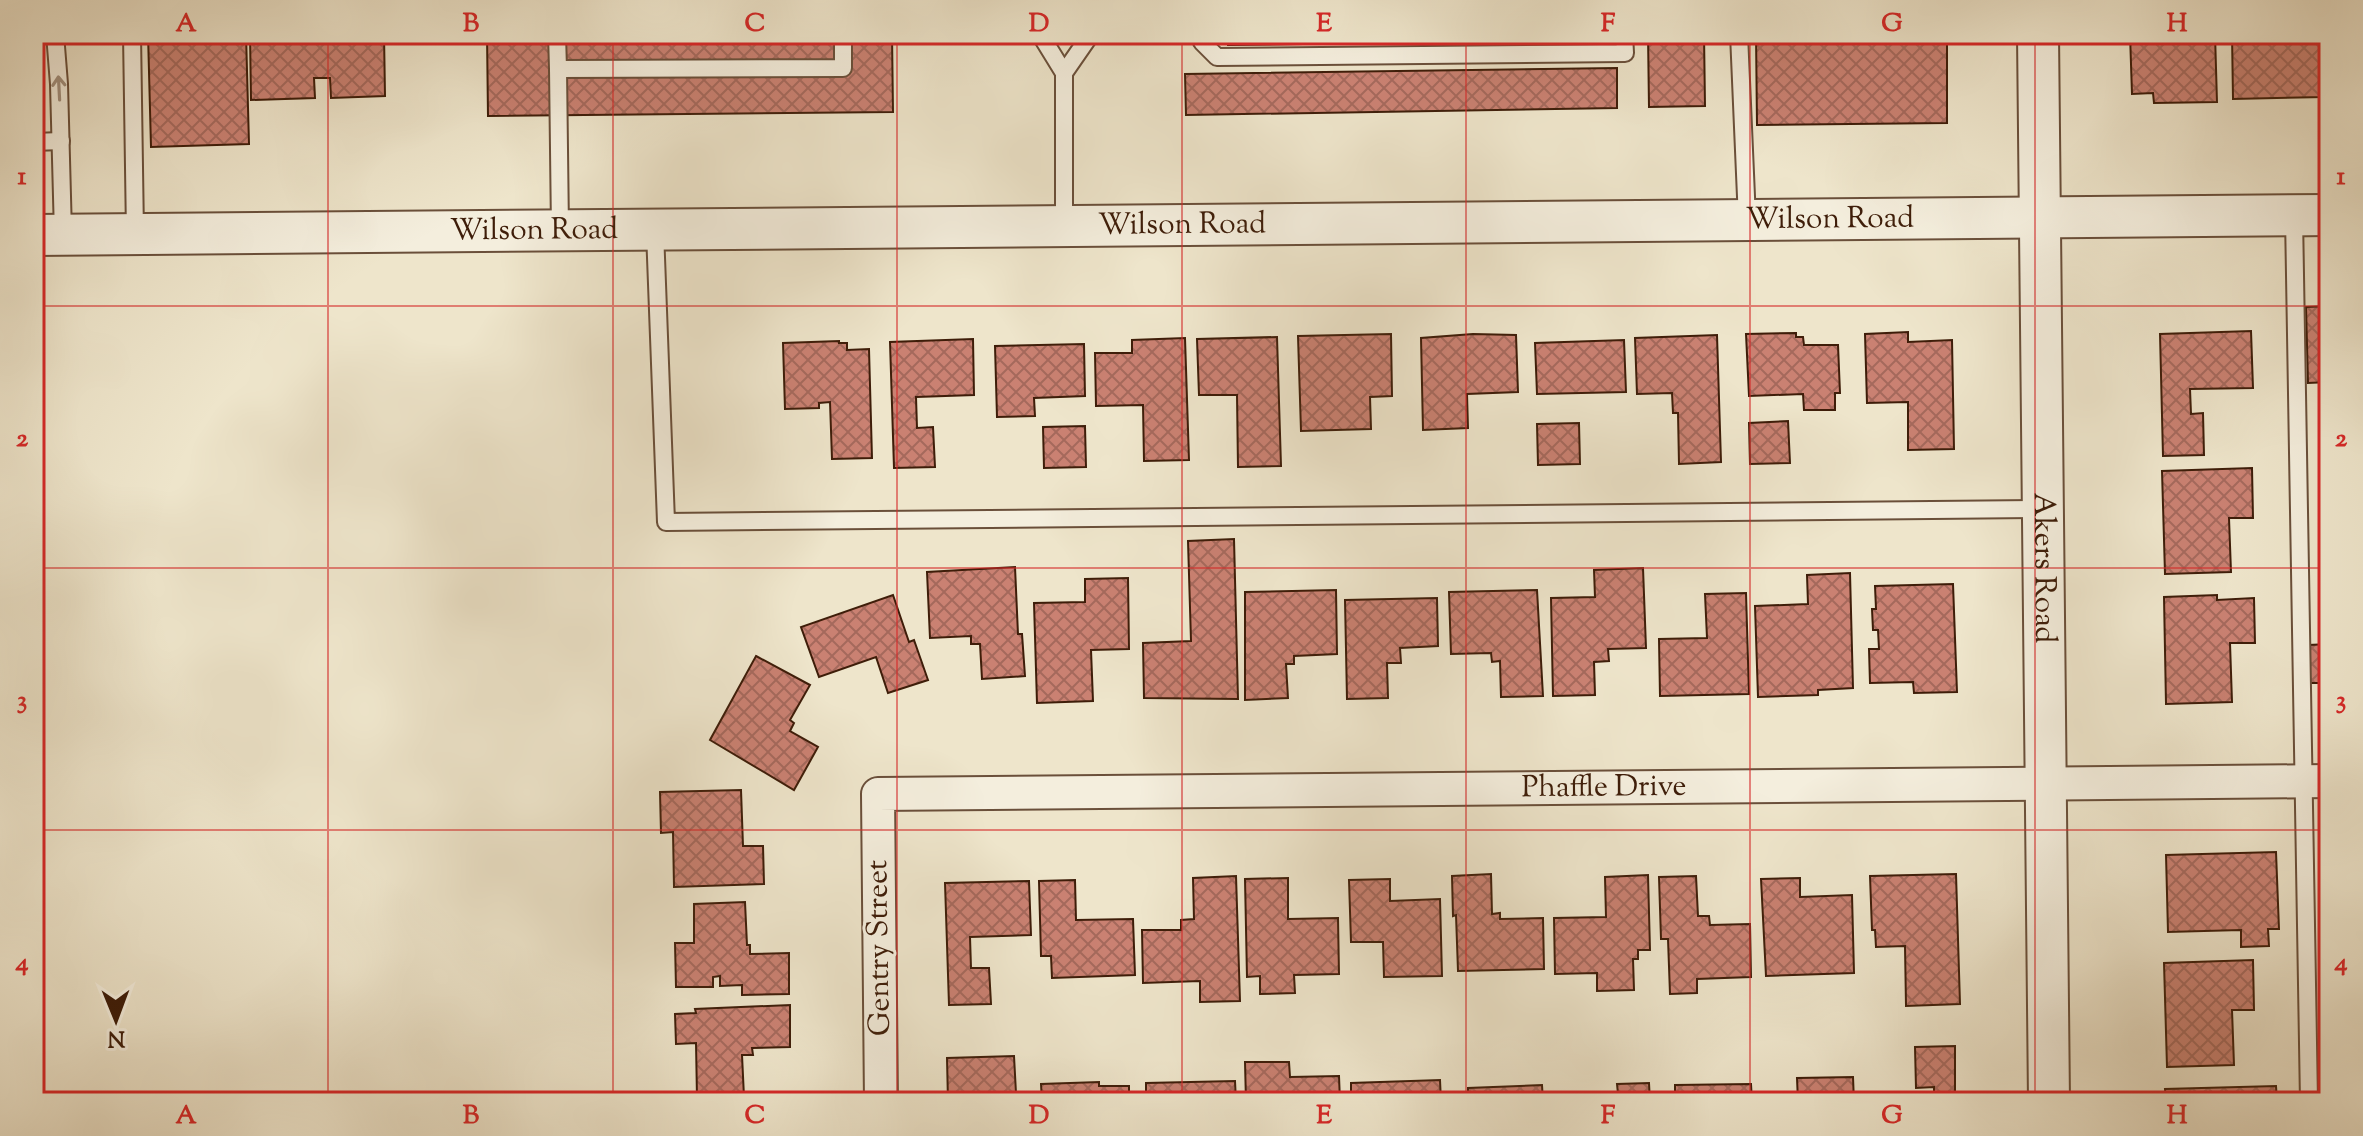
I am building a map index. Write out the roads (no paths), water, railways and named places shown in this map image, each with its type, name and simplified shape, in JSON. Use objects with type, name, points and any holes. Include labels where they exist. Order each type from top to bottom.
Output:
[{"type":"street","name":"Akers Road","points":[[2038,34],[2049,1102]]},
{"type":"street","name":"Wilson Road","points":[[48,234],[2311,215]]},
{"type":"street","name":"Phaffle Drive","points":[[878,794],[2316,781]]},
{"type":"street","name":"Gentry Street","points":[[878,794],[881,1102]]},
{"type":"lane","points":[[48,234],[61,141],[55,34]]},
{"type":"lane","points":[[132,34],[135,234]]},
{"type":"lane","points":[[557,34],[560,230]]},
{"type":"lane","points":[[558,69],[843,68],[843,34]]},
{"type":"lane","points":[[1040,34],[1064,73],[1064,226]]},
{"type":"lane","points":[[1064,73],[1091,34]]},
{"type":"lane","points":[[1202,34],[1202,42],[1217,57],[1233,57],[1625,53],[1624,34]]},
{"type":"lane","points":[[1739,34],[1747,220]]},
{"type":"lane","points":[[34,142],[61,141]]},
{"type":"lane","points":[[2309,1102],[2316,781],[2311,215]]},
{"type":"lane","points":[[655,229],[666,522],[2044,509]]}]
